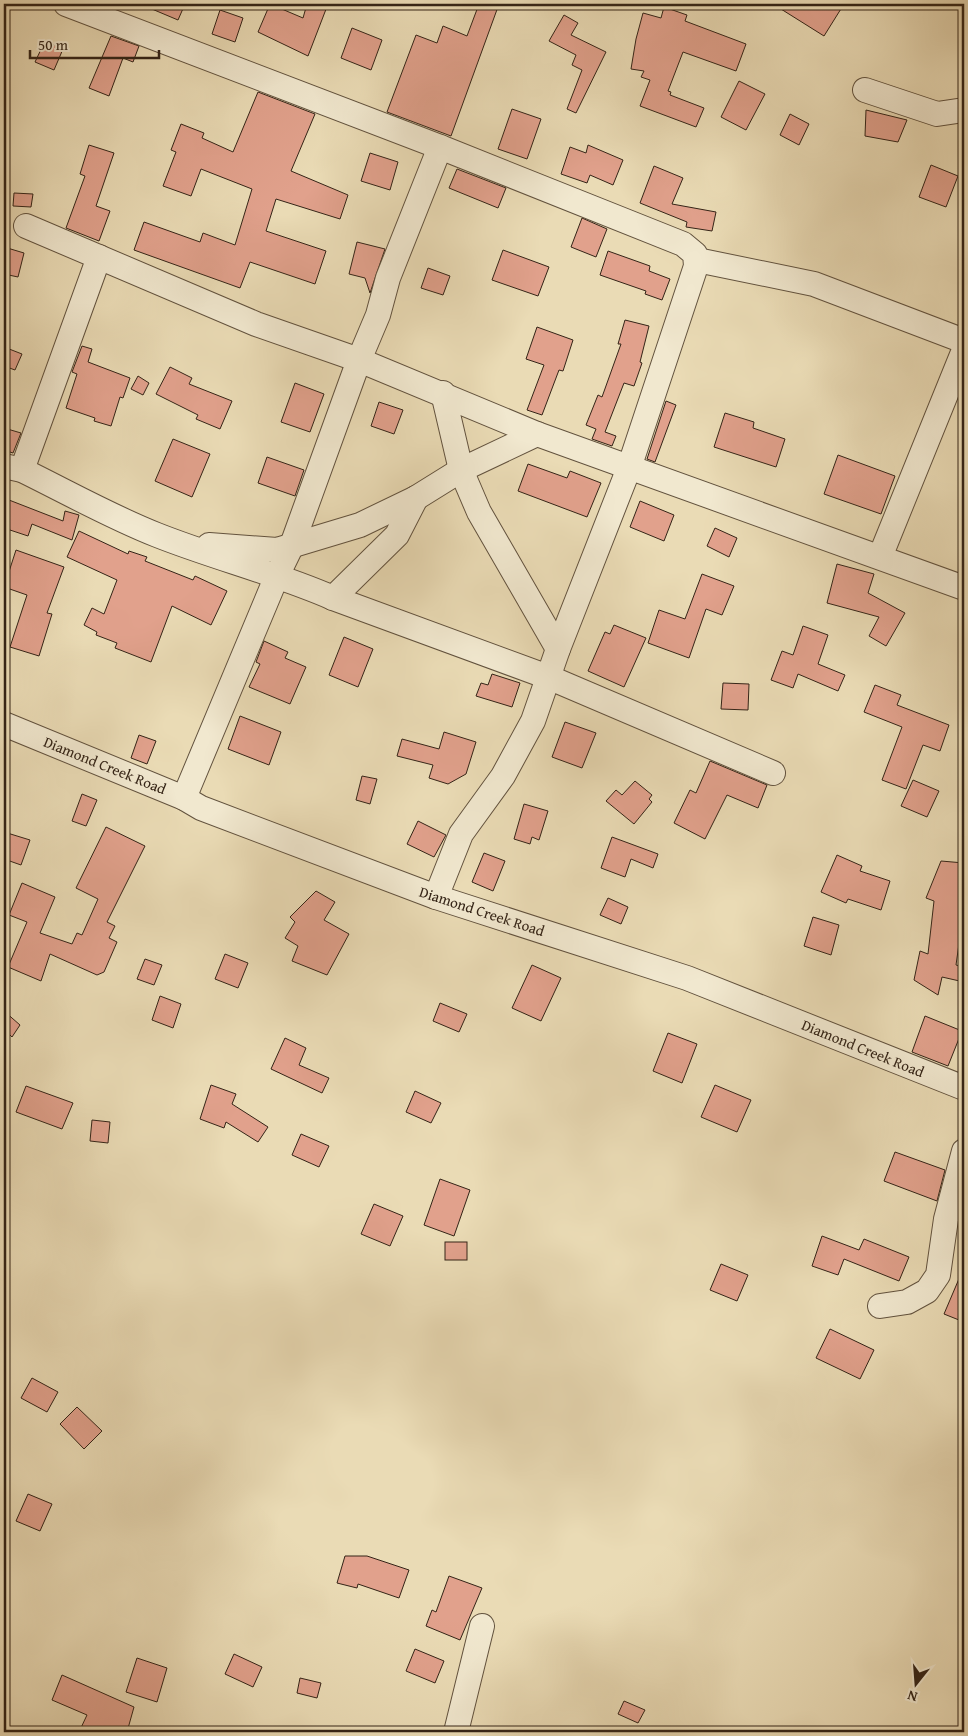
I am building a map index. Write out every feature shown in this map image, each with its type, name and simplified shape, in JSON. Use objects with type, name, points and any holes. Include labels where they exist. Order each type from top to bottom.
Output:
[{"type":"street","points":[[66,4],[440,147],[683,244],[695,254],[697,260],[629,468],[558,649],[533,721],[507,768],[461,834],[436,897]]},
{"type":"street","points":[[865,90],[937,114],[964,110]]},
{"type":"street","points":[[184,798],[276,578],[292,545],[359,360],[378,315],[388,278],[440,147]]},
{"type":"street","points":[[26,226],[256,324],[359,360],[443,393],[537,434],[964,588]]},
{"type":"street","points":[[99,257],[13,468],[155,534],[276,578],[301,584],[333,598],[548,677],[773,773]]},
{"type":"street","points":[[697,260],[814,284],[964,341]]},
{"type":"street","points":[[880,558],[964,350]]},
{"type":"street","points":[[443,393],[461,470],[479,512],[558,649]]},
{"type":"street","points":[[155,534],[217,547],[277,550],[360,525],[416,498],[461,470],[537,434]]},
{"type":"street","points":[[333,598],[397,535],[416,498]]},
{"type":"street","name":"Diamond Creek Road","points":[[4,724],[184,798],[201,808],[436,897],[686,978],[964,1088]]},
{"type":"street","points":[[880,1306],[907,1302],[927,1291],[938,1275],[946,1219],[964,1151]]},
{"type":"street","points":[[456,1732],[482,1626]]},
{"type":"building","points":[[140,4],[185,4],[178,20]]},
{"type":"building","points":[[270,4],[303,18],[307,4],[328,4],[308,56],[258,32]]},
{"type":"building","points":[[479,4],[499,4],[451,136],[387,112],[416,35],[437,43],[443,26],[467,36]]},
{"type":"building","points":[[773,4],[844,4],[824,36]]},
{"type":"building","points":[[664,7],[687,15],[685,21],[746,44],[736,71],[683,52],[668,91],[671,92],[670,95],[704,108],[696,127],[640,106],[650,80],[641,77],[644,71],[631,69],[636,39],[643,13],[661,18]]},
{"type":"building","points":[[220,10],[243,18],[235,42],[212,34]]},
{"type":"building","points":[[564,15],[578,23],[571,35],[606,52],[576,113],[567,109],[582,70],[572,65],[576,55],[549,41]]},
{"type":"building","points":[[352,28],[382,40],[371,70],[341,58]]},
{"type":"building","points":[[111,36],[139,46],[133,62],[123,58],[109,96],[89,88]]},
{"type":"building","points":[[45,41],[63,49],[54,70],[35,62]]},
{"type":"building","points":[[739,81],[765,94],[746,130],[721,117]]},
{"type":"building","points":[[258,92],[315,114],[291,171],[348,195],[340,219],[276,199],[266,231],[326,251],[315,284],[250,262],[240,288],[134,250],[144,222],[200,242],[203,233],[235,245],[252,189],[201,169],[191,196],[163,186],[176,152],[171,150],[181,124],[204,133],[202,138],[233,152]]},
{"type":"building","points":[[512,109],[541,119],[527,159],[498,149]]},
{"type":"building","points":[[866,110],[907,120],[898,142],[865,136]]},
{"type":"building","points":[[790,114],[809,124],[799,145],[780,135]]},
{"type":"building","points":[[89,145],[114,153],[96,206],[110,211],[99,241],[66,228],[85,176],[80,174]]},
{"type":"building","points":[[588,145],[623,160],[613,185],[590,175],[587,183],[561,174],[570,147],[586,153]]},
{"type":"building","points":[[370,153],[398,162],[390,190],[361,181]]},
{"type":"building","points":[[931,165],[958,176],[946,207],[919,197]]},
{"type":"building","points":[[654,166],[683,178],[672,204],[716,212],[712,231],[686,227],[687,222],[640,203]]},
{"type":"building","points":[[457,169],[506,188],[498,208],[449,188]]},
{"type":"building","points":[[14,193],[33,194],[31,207],[13,206]]},
{"type":"building","points":[[582,218],[607,229],[596,257],[571,247]]},
{"type":"building","points":[[357,242],[385,249],[370,293],[365,278],[349,274]]},
{"type":"building","points":[[4,247],[24,253],[18,277],[4,274]]},
{"type":"building","points":[[503,250],[549,267],[538,296],[492,280]]},
{"type":"building","points":[[608,251],[650,266],[649,271],[670,279],[662,300],[645,294],[646,291],[600,275]]},
{"type":"building","points":[[428,268],[450,276],[443,295],[421,288]]},
{"type":"building","points":[[625,320],[649,326],[640,362],[642,363],[634,386],[624,383],[605,432],[616,436],[612,446],[592,439],[596,429],[586,425],[598,395],[602,397],[621,344],[618,344]]},
{"type":"building","points":[[537,327],[573,340],[563,371],[559,370],[542,415],[527,410],[544,365],[526,359]]},
{"type":"building","points":[[82,346],[92,349],[88,362],[130,378],[123,398],[120,397],[111,426],[94,421],[95,418],[66,408],[77,374],[72,372]]},
{"type":"building","points":[[4,347],[22,354],[15,370],[4,366]]},
{"type":"building","points":[[170,367],[192,378],[189,384],[232,401],[220,429],[196,419],[198,415],[156,394]]},
{"type":"building","points":[[138,376],[149,383],[143,395],[131,389]]},
{"type":"building","points":[[295,383],[324,394],[310,432],[281,422]]},
{"type":"building","points":[[666,401],[676,405],[655,462],[647,459]]},
{"type":"building","points":[[379,402],[403,410],[394,434],[371,426]]},
{"type":"building","points":[[725,413],[754,422],[753,428],[785,439],[776,467],[714,447]]},
{"type":"building","points":[[4,428],[21,433],[13,453],[4,450]]},
{"type":"building","points":[[173,439],[210,454],[192,497],[155,481]]},
{"type":"building","points":[[838,455],[895,476],[881,514],[824,494]]},
{"type":"building","points":[[267,457],[304,470],[295,496],[258,483]]},
{"type":"building","points":[[528,464],[567,478],[570,471],[601,483],[587,517],[518,491]]},
{"type":"building","points":[[9,500],[63,521],[65,511],[79,515],[72,540],[32,524],[28,536],[4,528],[4,515]]},
{"type":"building","points":[[640,501],[674,515],[664,541],[630,527]]},
{"type":"building","points":[[715,528],[737,538],[729,557],[707,546]]},
{"type":"building","points":[[79,531],[128,554],[129,551],[147,557],[145,561],[193,580],[195,576],[227,591],[211,625],[172,606],[151,662],[115,648],[117,643],[96,635],[97,632],[84,625],[92,608],[104,614],[117,580],[67,557]]},
{"type":"building","points":[[16,550],[64,567],[47,613],[52,614],[39,656],[10,647],[27,595],[4,587]]},
{"type":"building","points":[[837,564],[874,574],[868,593],[905,613],[886,646],[869,636],[879,617],[827,603]]},
{"type":"building","points":[[702,574],[734,586],[722,615],[706,609],[689,658],[648,643],[659,610],[685,619]]},
{"type":"building","points":[[614,625],[646,638],[624,687],[588,671],[605,632],[610,634]]},
{"type":"building","points":[[803,626],[828,635],[818,664],[845,675],[838,691],[798,674],[793,688],[771,680],[782,651],[793,655]]},
{"type":"building","points":[[344,637],[373,649],[358,687],[329,675]]},
{"type":"building","points":[[264,641],[288,652],[285,658],[306,667],[290,704],[249,687],[260,664],[256,662]]},
{"type":"building","points":[[492,674],[520,683],[512,707],[476,696],[481,683],[488,685]]},
{"type":"building","points":[[723,683],[749,684],[748,710],[721,709]]},
{"type":"building","points":[[875,685],[901,695],[897,705],[949,725],[940,751],[923,745],[906,789],[882,780],[902,727],[864,712]]},
{"type":"building","points":[[240,716],[281,732],[269,765],[228,749]]},
{"type":"building","points":[[565,722],[596,733],[582,768],[552,757]]},
{"type":"building","points":[[444,732],[476,742],[466,774],[448,784],[429,778],[433,765],[397,756],[402,739],[439,749]]},
{"type":"building","points":[[139,735],[156,741],[147,764],[131,758]]},
{"type":"building","points":[[710,761],[767,785],[758,808],[727,795],[705,839],[674,823],[690,790],[696,793]]},
{"type":"building","points":[[362,776],[377,779],[370,804],[356,800]]},
{"type":"building","points":[[913,780],[939,791],[927,817],[901,806]]},
{"type":"building","points":[[635,781],[652,795],[649,799],[652,802],[634,824],[606,801],[616,790],[622,795]]},
{"type":"building","points":[[82,794],[97,800],[86,826],[72,821]]},
{"type":"building","points":[[524,804],[548,811],[539,840],[532,837],[530,844],[514,839]]},
{"type":"building","points":[[418,821],[446,835],[434,857],[407,844]]},
{"type":"building","points":[[106,827],[145,846],[107,922],[115,926],[109,938],[117,942],[104,972],[97,975],[50,954],[41,981],[8,967],[27,922],[9,915],[22,883],[55,897],[40,933],[72,944],[77,933],[82,935],[98,899],[76,888]]},
{"type":"building","points":[[4,832],[30,840],[21,865],[4,859]]},
{"type":"building","points":[[612,837],[658,854],[653,868],[631,859],[625,877],[601,868]]},
{"type":"building","points":[[484,853],[505,861],[493,891],[472,882]]},
{"type":"building","points":[[837,855],[862,866],[860,871],[890,881],[881,910],[848,899],[846,903],[821,892]]},
{"type":"building","points":[[941,861],[964,863],[964,908],[956,965],[964,967],[964,982],[942,977],[938,995],[914,980],[920,951],[928,954],[934,901],[926,898]]},
{"type":"building","points":[[316,891],[335,902],[324,920],[349,934],[327,975],[292,961],[298,946],[285,938],[295,922],[290,917]]},
{"type":"building","points":[[608,898],[628,907],[621,924],[600,915]]},
{"type":"building","points":[[813,917],[839,925],[831,955],[804,946]]},
{"type":"building","points":[[225,954],[248,963],[238,988],[215,979]]},
{"type":"building","points":[[145,959],[162,965],[154,985],[137,979]]},
{"type":"building","points":[[532,965],[561,978],[541,1021],[512,1008]]},
{"type":"building","points":[[160,996],[181,1004],[173,1028],[152,1020]]},
{"type":"building","points":[[440,1003],[467,1014],[459,1032],[433,1021]]},
{"type":"building","points":[[4,1011],[20,1025],[12,1037],[4,1029]]},
{"type":"building","points":[[925,1016],[962,1031],[948,1066],[912,1052]]},
{"type":"building","points":[[668,1033],[697,1044],[682,1083],[653,1071]]},
{"type":"building","points":[[285,1038],[306,1048],[299,1065],[329,1078],[322,1093],[271,1069]]},
{"type":"building","points":[[211,1085],[236,1094],[232,1104],[268,1127],[258,1142],[226,1122],[224,1128],[200,1119]]},
{"type":"building","points":[[715,1085],[751,1100],[737,1132],[701,1117]]},
{"type":"building","points":[[26,1086],[73,1103],[62,1129],[16,1112]]},
{"type":"building","points":[[415,1091],[441,1103],[431,1123],[406,1112]]},
{"type":"building","points":[[92,1120],[110,1122],[108,1143],[90,1141]]},
{"type":"building","points":[[301,1134],[329,1146],[319,1167],[292,1155]]},
{"type":"building","points":[[895,1152],[945,1170],[937,1201],[884,1181]]},
{"type":"building","points":[[440,1179],[470,1190],[454,1236],[424,1225]]},
{"type":"building","points":[[374,1204],[403,1216],[390,1246],[361,1234]]},
{"type":"building","points":[[822,1236],[859,1250],[864,1239],[909,1257],[899,1281],[844,1259],[838,1275],[812,1266]]},
{"type":"building","points":[[445,1242],[467,1242],[467,1260],[445,1260]]},
{"type":"building","points":[[721,1264],[748,1275],[737,1301],[710,1290]]},
{"type":"building","points":[[964,1267],[964,1322],[944,1314]]},
{"type":"building","points":[[830,1329],[874,1350],[860,1379],[816,1358]]},
{"type":"building","points":[[32,1378],[58,1392],[47,1412],[21,1398]]},
{"type":"building","points":[[77,1407],[102,1431],[84,1449],[60,1424]]},
{"type":"building","points":[[28,1494],[52,1504],[40,1531],[16,1521]]},
{"type":"building","points":[[345,1556],[367,1556],[409,1570],[399,1598],[358,1584],[357,1588],[337,1583]]},
{"type":"building","points":[[449,1576],[482,1588],[460,1640],[426,1626],[432,1610],[436,1612]]},
{"type":"building","points":[[415,1649],[444,1661],[435,1683],[406,1671]]},
{"type":"building","points":[[234,1654],[262,1667],[253,1687],[225,1674]]},
{"type":"building","points":[[137,1658],[167,1668],[157,1702],[126,1692]]},
{"type":"building","points":[[62,1675],[134,1707],[127,1732],[79,1732],[87,1715],[52,1700]]},
{"type":"building","points":[[300,1678],[321,1683],[317,1698],[297,1693]]},
{"type":"building","points":[[624,1701],[645,1710],[638,1723],[618,1714]]}]
